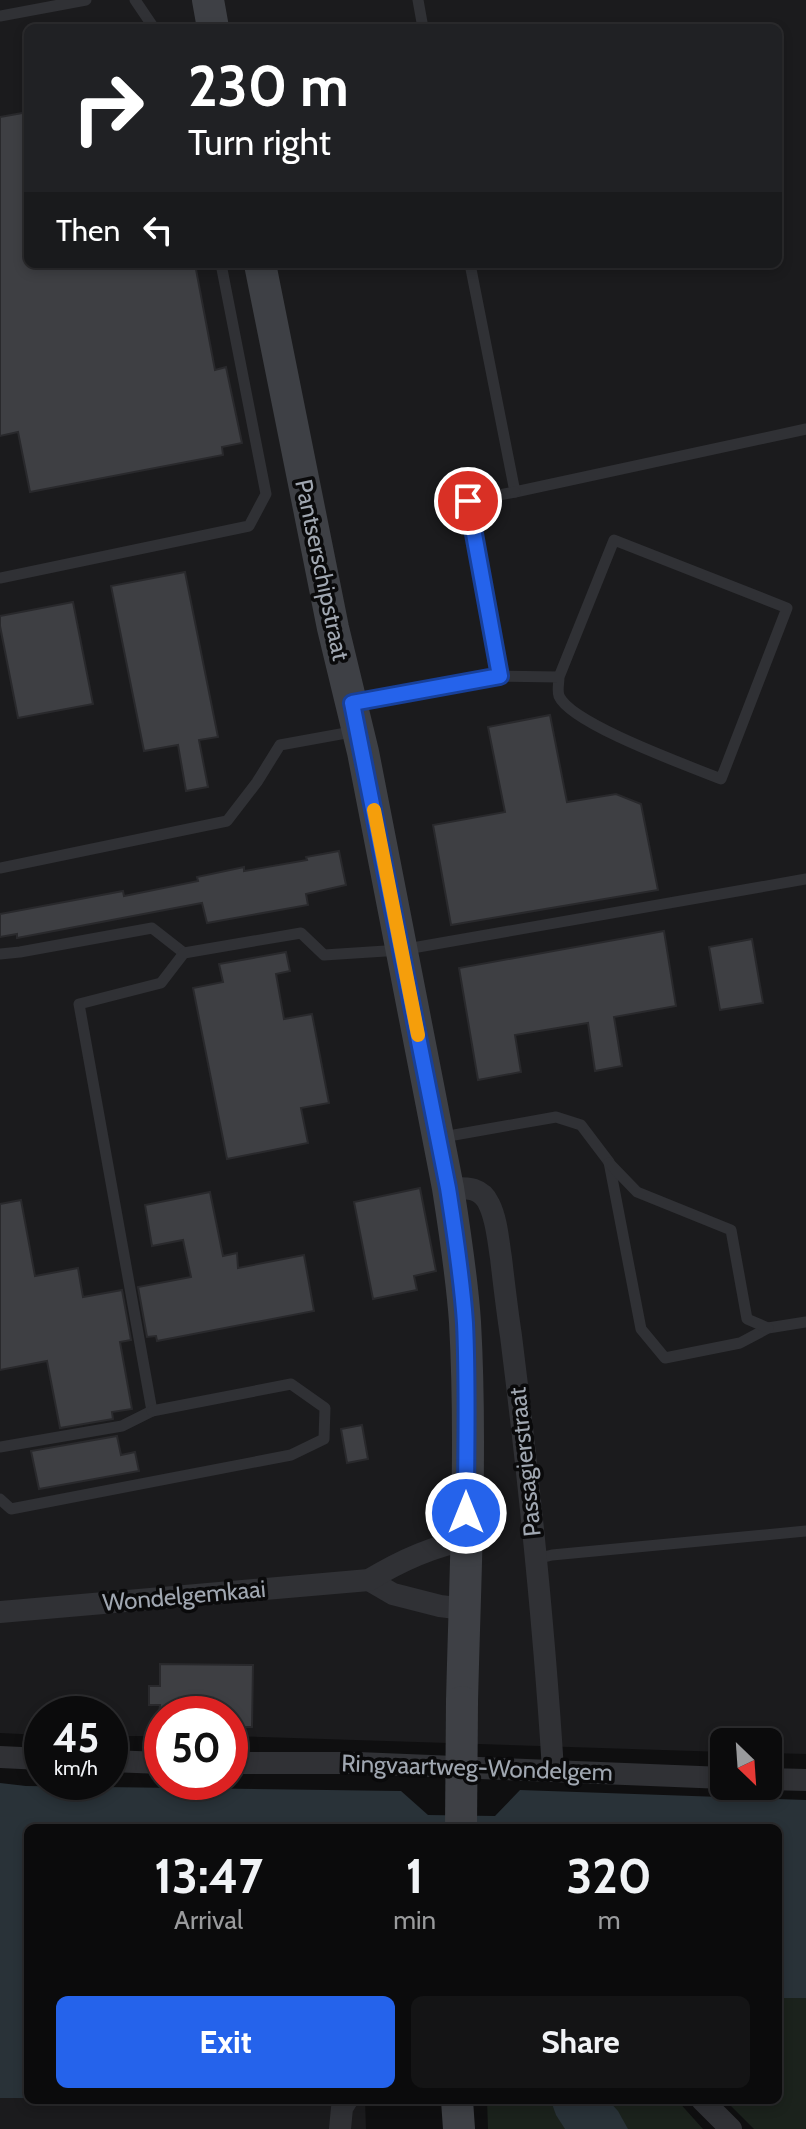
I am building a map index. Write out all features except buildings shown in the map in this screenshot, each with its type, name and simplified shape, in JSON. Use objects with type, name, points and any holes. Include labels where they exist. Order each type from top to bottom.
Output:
[{"type":"main road","points":[[208,0],[212,24]]},
{"type":"main road","name":"Pantserschipstraat","points":[[261,268],[333,628],[355,717],[448,1188],[465,1334],[466,1540]]},
{"type":"main road","points":[[461,1824],[466,1540]]},
{"type":"main road","points":[[457,2104],[459,2129]]},
{"type":"street","name":"Passagierstraat","points":[[448,1188],[472,1188],[482,1193],[490,1205],[497,1233],[536,1559],[553,1770]]},
{"type":"street","name":"Wondelgemkaai","points":[[0,1612],[369,1580],[436,1546],[466,1540]]},
{"type":"street","points":[[369,1580],[393,1594],[464,1609]]},
{"type":"street","points":[[0,1757],[24,1758]]},
{"type":"street","name":"Ringvaartweg-Wondelgem","points":[[248,1763],[358,1763],[710,1777]]},
{"type":"street","points":[[782,1779],[806,1780]]},
{"type":"street","points":[[340,2129],[344,2104]]},
{"type":"street","points":[[706,2104],[731,2129]]},
{"type":"lane","points":[[0,16],[86,0]]},
{"type":"lane","points":[[135,0],[151,24]]},
{"type":"lane","points":[[418,0],[422,24]]},
{"type":"lane","points":[[0,578],[249,526],[266,494],[222,268]]},
{"type":"lane","points":[[471,268],[515,492]]},
{"type":"lane","points":[[500,676],[468,501],[806,429]]},
{"type":"lane","points":[[614,540],[787,608],[721,779],[604,731],[563,702],[559,694],[559,677],[614,540]]},
{"type":"lane","points":[[0,868],[227,821],[280,745],[355,717],[500,676],[559,677]]},
{"type":"lane","points":[[152,1411],[79,1004],[161,983],[184,953],[301,933],[324,955],[401,950],[806,879]]},
{"type":"lane","points":[[0,954],[152,928],[184,953]]},
{"type":"lane","points":[[438,1138],[556,1117],[581,1125],[637,1192],[731,1230],[747,1319],[768,1328]]},
{"type":"lane","points":[[609,1162],[641,1329],[665,1358],[740,1343],[768,1328],[806,1322]]},
{"type":"lane","points":[[0,1447],[122,1426],[152,1411],[291,1384],[325,1408],[324,1439],[291,1455],[11,1509],[0,1499]]},
{"type":"lane","points":[[536,1559],[806,1531]]},
{"type":"shaded area","points":[[0,0],[806,0],[806,1754],[782,1753],[782,1728],[710,1728],[710,1752],[248,1737],[248,1696],[144,1696],[144,1736],[128,1736],[128,1696],[24,1696],[24,1734],[0,1733]]},
{"type":"shaded area","points":[[0,1783],[24,1786],[24,1800],[128,1800],[128,1787],[144,1788],[144,1800],[248,1800],[248,1789],[401,1791],[428,1815],[495,1816],[520,1790],[710,1797],[710,1800],[806,1800],[806,1998],[782,1998],[782,1824],[24,1824],[24,2098],[0,2098]]},
{"type":"shaded area","points":[[782,1998],[806,1998],[806,2129],[754,2129],[729,2104],[782,2104]]},
{"type":"shaded area","points":[[0,2096],[24,2096],[24,2104],[365,2104],[366,2129],[0,2129]]},
{"type":"shaded area","points":[[487,2104],[681,2104],[703,2129],[488,2129]]},
{"type":"shaded area","points":[[552,2104],[612,2104],[628,2129],[565,2129]]},
{"type":"slow traffic","points":[[374,810],[418,1035]]},
{"type":"route","points":[[466,1513],[467,1377],[458,1255],[448,1188],[352,703],[500,676],[468,501]]}]
